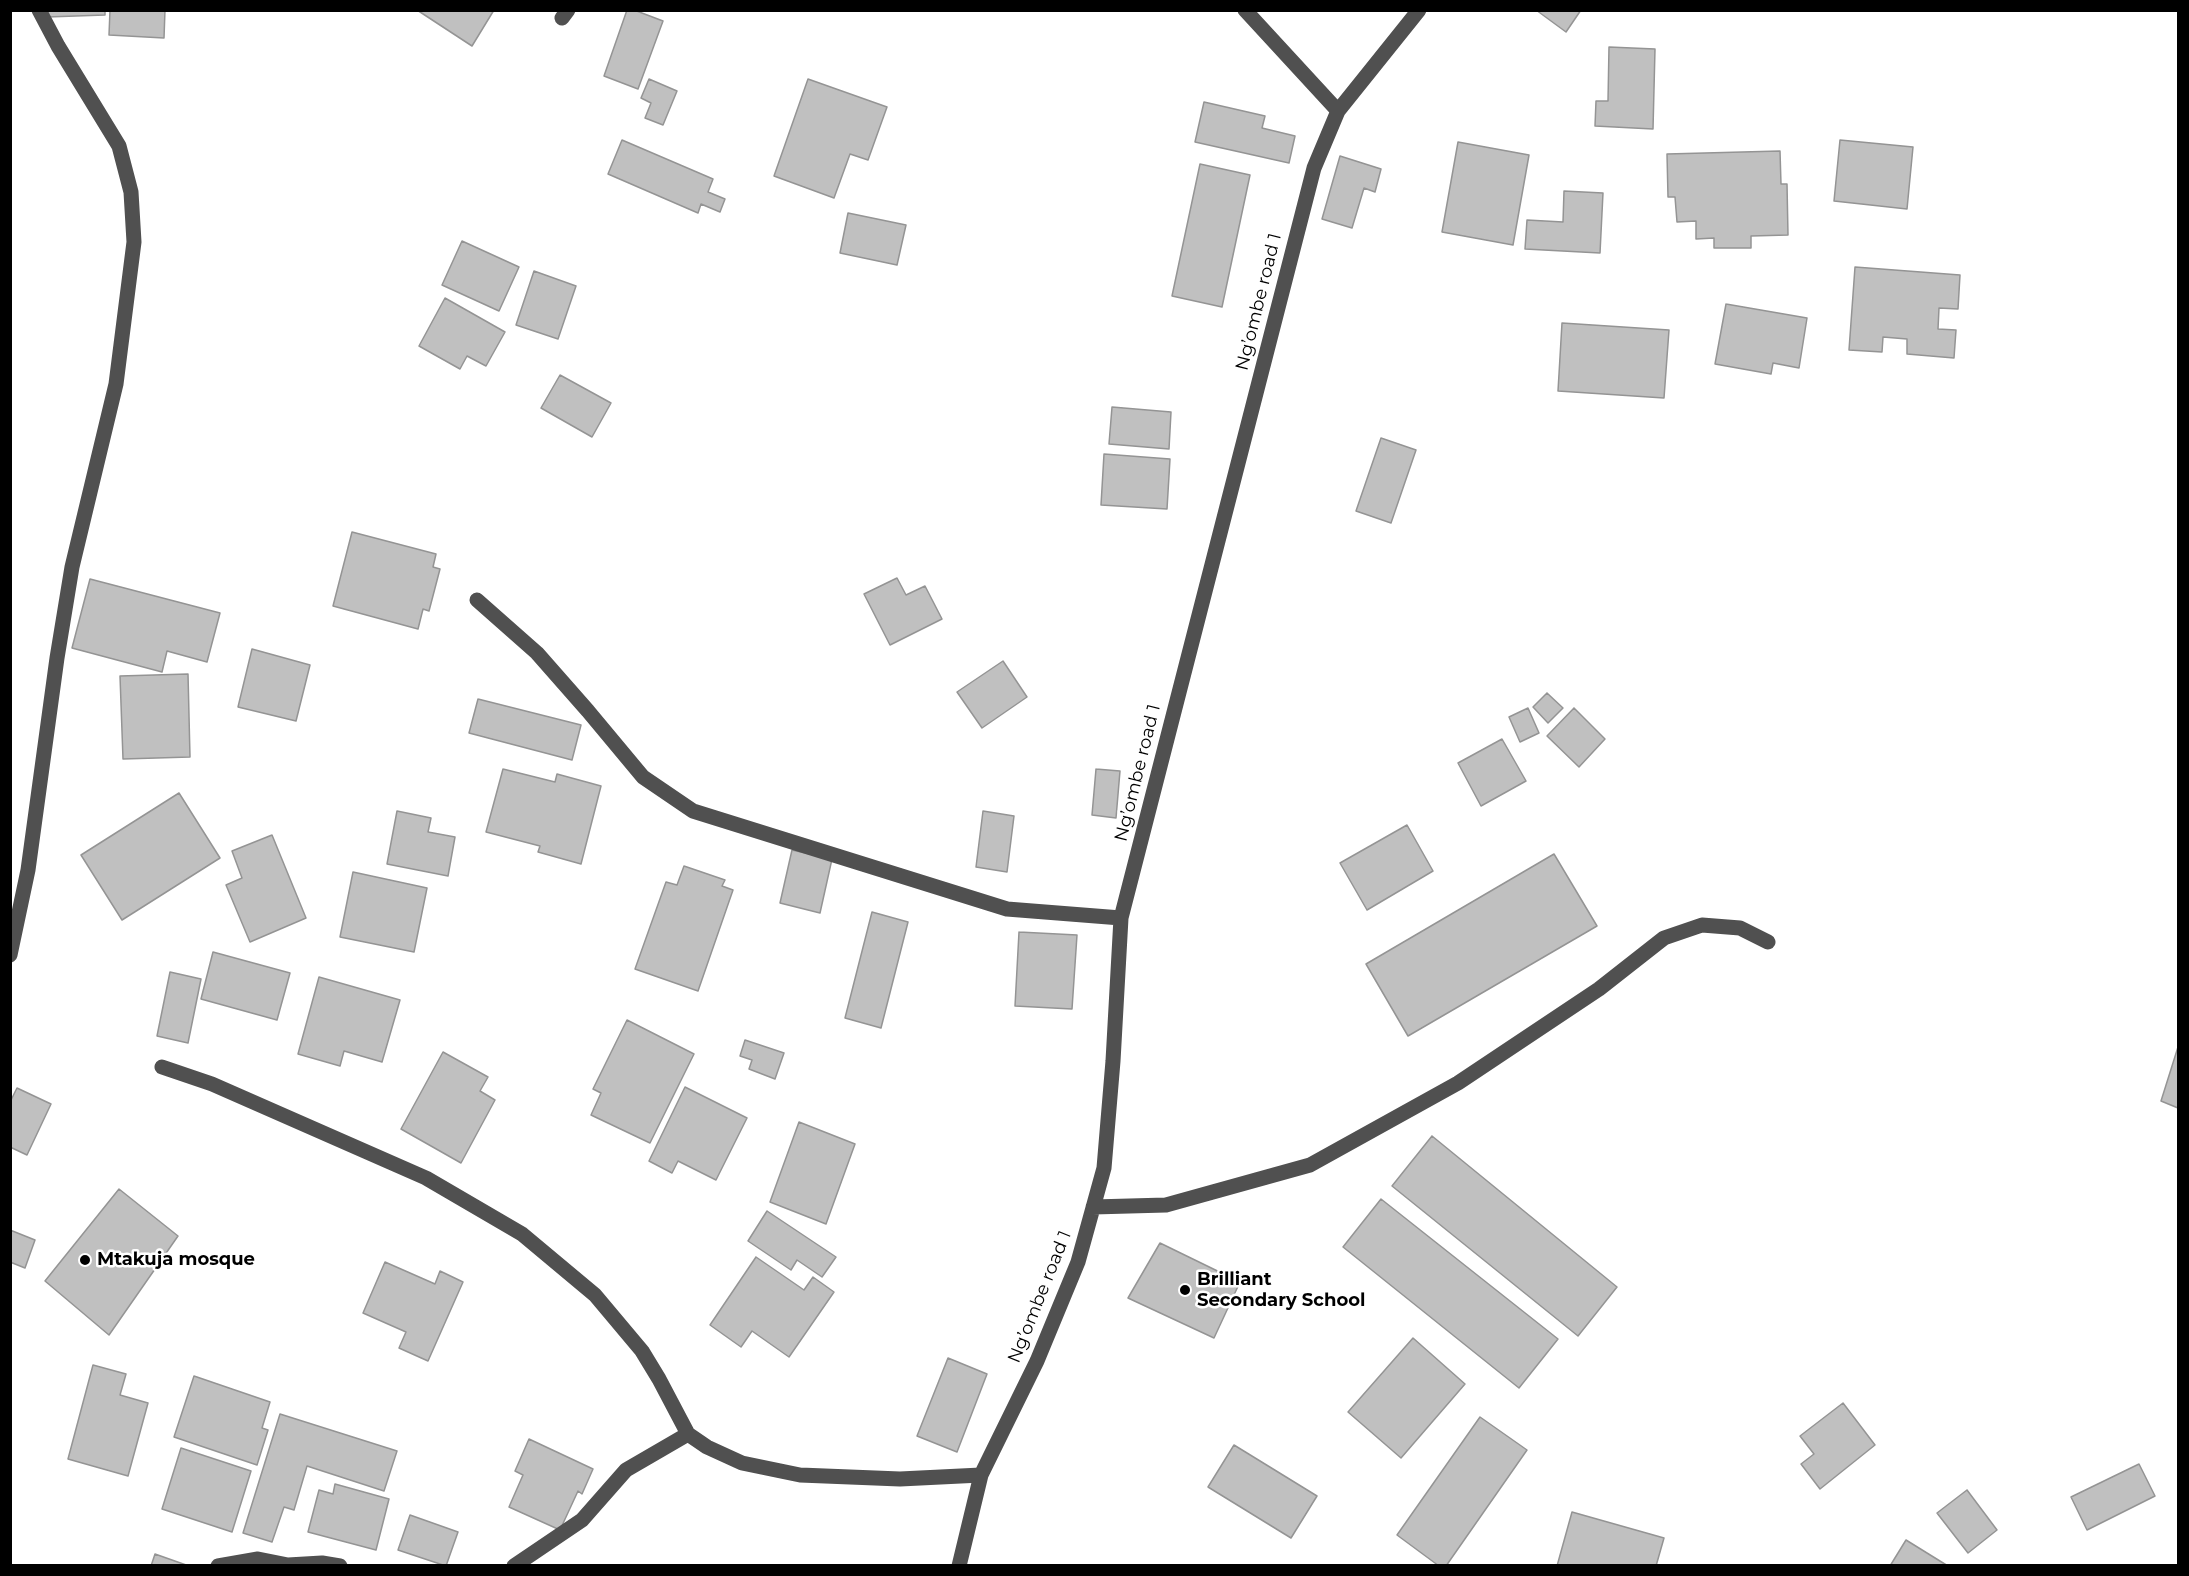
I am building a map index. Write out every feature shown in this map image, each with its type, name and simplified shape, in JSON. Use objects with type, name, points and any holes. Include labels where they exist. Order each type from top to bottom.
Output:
[{"type":"street","points":[[10,955],[28,870],[72,567],[116,384],[134,242],[131,192],[119,146],[39,10]]},
{"type":"street","points":[[1245,10],[1338,111]]},
{"type":"street","name":"Ng’ombe road 1","points":[[959,1566],[981,1475],[1037,1361],[1078,1262],[1104,1168],[1121,918],[1314,168],[1338,111],[1419,10]]},
{"type":"street","points":[[477,600],[537,653],[643,777],[693,812],[1007,909],[1121,918]]},
{"type":"street","points":[[1093,1207],[1166,1205],[1310,1165],[1458,1083],[1599,989],[1664,938],[1702,925],[1740,927],[1768,942]]},
{"type":"street","points":[[162,1067],[212,1084],[426,1178],[522,1234],[595,1295],[642,1351],[660,1379],[688,1434],[707,1448],[742,1463],[801,1475],[900,1479],[981,1475]]},
{"type":"street","points":[[514,1566],[582,1520],[626,1470],[688,1434]]},
{"type":"street","points":[[218,1566],[258,1559],[288,1565],[322,1563],[340,1566]]},
{"type":"building","points":[[46,10],[105,10],[105,15],[47,17]]},
{"type":"building","points":[[110,10],[165,10],[164,38],[109,35]]},
{"type":"building","points":[[417,10],[494,10],[472,46]]},
{"type":"building","points":[[627,10],[634,10],[663,21],[638,89],[604,76]]},
{"type":"building","points":[[1536,10],[1581,10],[1566,32]]},
{"type":"building","points":[[1609,47],[1655,49],[1653,129],[1595,126],[1596,101],[1608,101]]},
{"type":"building","points":[[649,79],[677,91],[663,125],[645,118],[651,103],[641,98]]},
{"type":"building","points":[[808,79],[887,107],[868,160],[850,154],[834,198],[774,176]]},
{"type":"building","points":[[1204,102],[1265,116],[1262,128],[1295,136],[1289,163],[1195,142]]},
{"type":"building","points":[[622,140],[713,179],[708,192],[725,199],[720,212],[701,204],[698,213],[608,174]]},
{"type":"building","points":[[1840,140],[1913,147],[1907,209],[1834,201]]},
{"type":"building","points":[[1458,142],[1529,155],[1513,245],[1442,232]]},
{"type":"building","points":[[1780,151],[1781,184],[1787,184],[1788,235],[1751,236],[1751,248],[1714,248],[1714,238],[1696,239],[1696,221],[1677,222],[1675,197],[1668,197],[1667,154]]},
{"type":"building","points":[[1340,156],[1381,169],[1375,192],[1364,188],[1352,228],[1322,219]]},
{"type":"building","points":[[1200,164],[1250,175],[1222,307],[1172,296]]},
{"type":"building","points":[[1564,191],[1603,193],[1600,253],[1525,249],[1527,220],[1563,222]]},
{"type":"building","points":[[848,213],[906,225],[897,265],[840,253]]},
{"type":"building","points":[[462,241],[519,267],[499,311],[442,285]]},
{"type":"building","points":[[1855,267],[1960,275],[1958,309],[1939,308],[1938,329],[1956,330],[1954,358],[1907,354],[1907,339],[1883,337],[1882,352],[1849,350]]},
{"type":"building","points":[[534,271],[576,286],[558,339],[516,325]]},
{"type":"building","points":[[445,298],[505,332],[486,366],[467,356],[460,369],[419,346]]},
{"type":"building","points":[[1726,304],[1807,318],[1799,368],[1773,363],[1771,374],[1715,364]]},
{"type":"building","points":[[1562,323],[1669,330],[1664,398],[1558,391]]},
{"type":"building","points":[[560,375],[611,403],[592,437],[541,408]]},
{"type":"building","points":[[1112,407],[1171,412],[1169,449],[1109,444]]},
{"type":"building","points":[[1381,438],[1416,450],[1391,523],[1356,511]]},
{"type":"building","points":[[1104,454],[1170,459],[1167,509],[1101,505]]},
{"type":"building","points":[[352,532],[436,554],[433,567],[440,569],[429,611],[423,609],[418,629],[333,606]]},
{"type":"building","points":[[897,578],[906,595],[925,586],[942,619],[890,645],[864,594]]},
{"type":"building","points":[[90,579],[220,613],[207,662],[167,651],[162,672],[72,648]]},
{"type":"building","points":[[252,649],[310,665],[296,721],[238,707]]},
{"type":"building","points":[[1003,661],[1027,697],[982,728],[957,692]]},
{"type":"building","points":[[188,674],[190,757],[123,759],[120,676]]},
{"type":"building","points":[[1547,693],[1563,708],[1548,723],[1533,707]]},
{"type":"building","points":[[478,699],[581,725],[572,760],[469,733]]},
{"type":"building","points":[[1528,708],[1539,733],[1520,742],[1509,717]]},
{"type":"building","points":[[1574,708],[1605,739],[1579,767],[1547,736]]},
{"type":"building","points":[[1502,739],[1526,781],[1481,806],[1458,763]]},
{"type":"building","points":[[503,769],[555,782],[557,774],[601,786],[581,864],[538,852],[540,846],[486,832]]},
{"type":"building","points":[[1096,769],[1120,771],[1116,818],[1092,815]]},
{"type":"building","points":[[179,793],[220,858],[122,920],[81,855]]},
{"type":"building","points":[[397,811],[431,818],[428,832],[455,837],[448,876],[387,864]]},
{"type":"building","points":[[983,811],[1014,816],[1007,872],[976,867]]},
{"type":"building","points":[[1407,825],[1433,871],[1367,910],[1340,863]]},
{"type":"building","points":[[272,835],[306,918],[250,942],[226,885],[242,878],[232,851]]},
{"type":"building","points":[[792,850],[832,859],[820,913],[780,903]]},
{"type":"building","points":[[1554,854],[1597,926],[1408,1036],[1366,964]]},
{"type":"building","points":[[684,866],[725,880],[722,886],[733,890],[698,991],[635,969],[666,882],[677,885]]},
{"type":"building","points":[[353,872],[427,888],[414,952],[340,937]]},
{"type":"building","points":[[872,912],[908,922],[881,1028],[845,1018]]},
{"type":"building","points":[[1019,932],[1077,935],[1072,1009],[1015,1006]]},
{"type":"building","points":[[213,952],[290,973],[277,1020],[201,999]]},
{"type":"building","points":[[170,972],[201,979],[188,1043],[157,1036]]},
{"type":"building","points":[[319,977],[400,1000],[382,1062],[344,1051],[340,1066],[298,1054]]},
{"type":"building","points":[[627,1020],[694,1054],[650,1143],[591,1115],[601,1093],[593,1089]]},
{"type":"building","points":[[745,1040],[784,1053],[775,1079],[749,1069],[752,1060],[740,1056]]},
{"type":"building","points":[[2178,1047],[2178,1108],[2161,1101]]},
{"type":"building","points":[[443,1052],[488,1077],[480,1091],[495,1100],[461,1163],[401,1129]]},
{"type":"building","points":[[685,1087],[747,1118],[716,1180],[678,1161],[672,1173],[649,1161]]},
{"type":"building","points":[[17,1088],[51,1104],[27,1155],[10,1147],[10,1102]]},
{"type":"building","points":[[799,1122],[855,1144],[826,1224],[770,1202]]},
{"type":"building","points":[[1432,1136],[1617,1287],[1578,1336],[1392,1186]]},
{"type":"building","points":[[119,1189],[178,1236],[109,1335],[45,1281]]},
{"type":"building","points":[[1381,1199],[1558,1339],[1519,1388],[1343,1247]]},
{"type":"building","points":[[767,1211],[836,1257],[822,1277],[797,1260],[791,1270],[748,1241]]},
{"type":"building","points":[[10,1230],[35,1240],[25,1268],[10,1262]]},
{"type":"building","name":"Brilliant Secondary School","points":[[1160,1243],[1240,1282],[1214,1338],[1128,1298]]},
{"type":"building","points":[[756,1257],[804,1290],[813,1277],[834,1292],[789,1357],[752,1331],[741,1347],[710,1325]]},
{"type":"building","points":[[385,1262],[435,1284],[440,1271],[463,1282],[428,1361],[399,1348],[406,1332],[363,1313]]},
{"type":"building","points":[[1413,1338],[1465,1384],[1401,1458],[1348,1412]]},
{"type":"building","points":[[948,1358],[987,1374],[957,1452],[917,1436]]},
{"type":"building","points":[[93,1365],[126,1374],[120,1395],[148,1403],[128,1476],[68,1459]]},
{"type":"building","points":[[194,1376],[270,1402],[262,1428],[268,1430],[257,1465],[174,1437]]},
{"type":"building","points":[[1843,1403],[1875,1445],[1820,1489],[1801,1464],[1814,1454],[1800,1436]]},
{"type":"building","points":[[280,1414],[397,1451],[384,1491],[307,1466],[294,1510],[284,1507],[272,1542],[243,1533]]},
{"type":"building","points":[[1480,1417],[1527,1450],[1446,1566],[1439,1566],[1397,1535]]},
{"type":"building","points":[[529,1439],[593,1469],[582,1494],[578,1491],[560,1530],[509,1507],[523,1475],[515,1471]]},
{"type":"building","points":[[1234,1445],[1317,1496],[1291,1538],[1208,1487]]},
{"type":"building","points":[[181,1448],[251,1471],[232,1532],[162,1509]]},
{"type":"building","points":[[2139,1464],[2155,1496],[2087,1530],[2071,1497]]},
{"type":"building","points":[[335,1484],[389,1499],[376,1550],[308,1532],[319,1490],[333,1494]]},
{"type":"building","points":[[1967,1490],[1997,1530],[1968,1553],[1937,1513]]},
{"type":"building","points":[[1572,1512],[1664,1538],[1656,1566],[1557,1566]]},
{"type":"building","points":[[410,1515],[458,1532],[446,1566],[398,1550]]},
{"type":"building","points":[[1906,1540],[1948,1566],[1890,1566]]},
{"type":"building","points":[[155,1554],[189,1566],[151,1566]]},
{"type":"place","name":"Mtakuja mosque","points":[[85,1260]]},
{"type":"place","name":"Brilliant Secondary School","points":[[1185,1290]]}]
